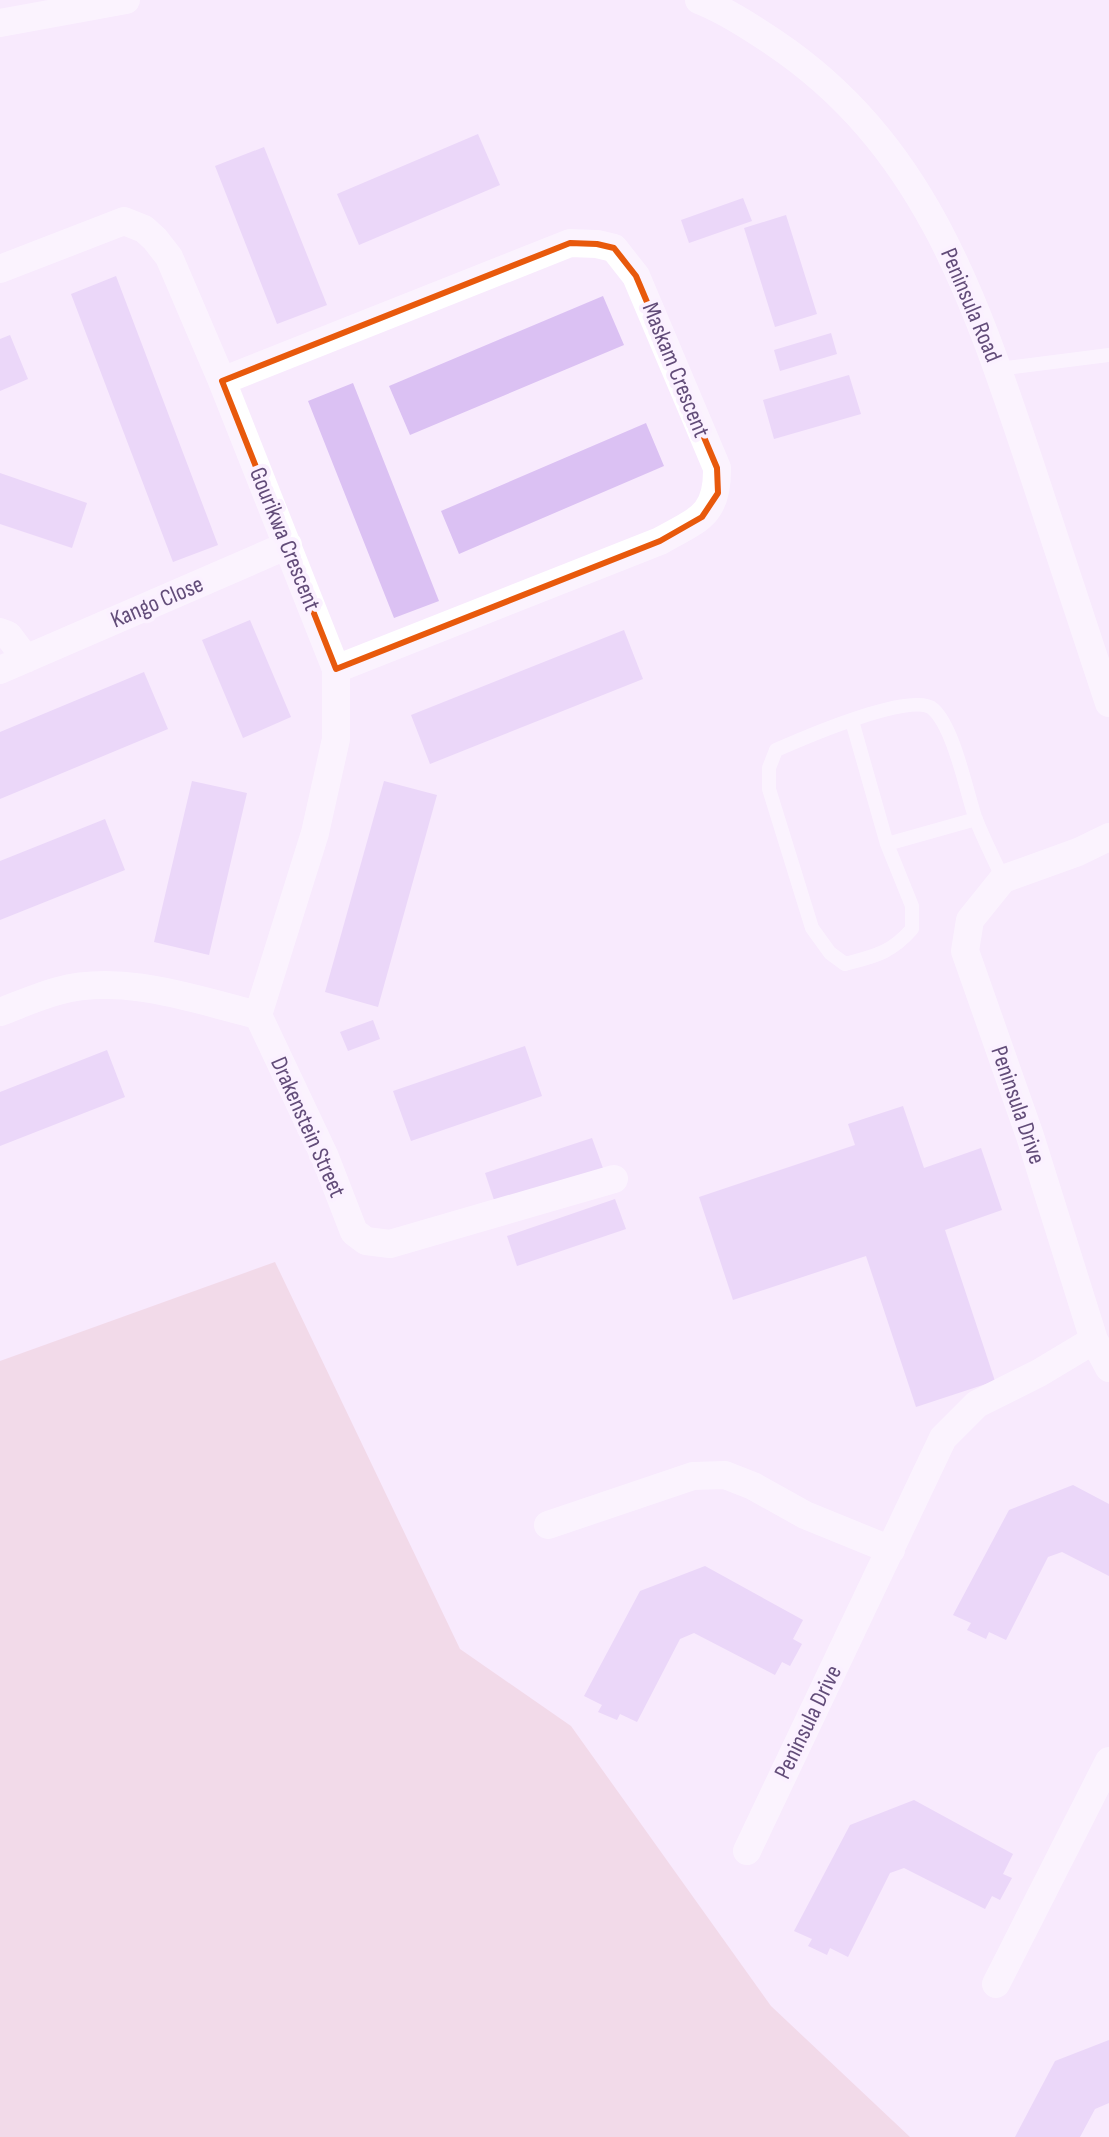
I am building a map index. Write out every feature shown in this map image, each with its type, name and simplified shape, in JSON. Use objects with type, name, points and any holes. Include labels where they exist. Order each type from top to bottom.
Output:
[{"type":"street","points":[[0,23],[126,0]]},
{"type":"street","name":"Peninsula Road","points":[[699,0],[720,9],[796,58],[863,119],[931,213],[954,259],[998,369],[1109,703]]},
{"type":"street","name":"Gourikwa Crescent","points":[[0,269],[124,221],[144,229],[169,257],[222,381],[336,669],[336,739],[315,833],[258,1015]]},
{"type":"street","name":"Maskam Crescent","points":[[222,381],[570,243],[597,244],[614,248],[636,276],[717,468],[718,493],[702,517],[660,541],[336,669]]},
{"type":"street","name":"Kango Close","points":[[0,632],[8,635],[13,664],[288,545]]},
{"type":"street","points":[[1003,879],[1109,837]]},
{"type":"street","name":"Peninsula Drive","points":[[1003,879],[970,920],[965,951],[1030,1136],[1094,1340],[1109,1368]]},
{"type":"street","points":[[0,1012],[61,990],[118,984],[258,1015]]},
{"type":"street","name":"Drakenstein Street","points":[[258,1015],[325,1157],[354,1232],[366,1241],[390,1244],[614,1179]]},
{"type":"street","name":"Peninsula Drive","points":[[747,1851],[943,1438],[977,1404],[1039,1373],[1094,1340]]},
{"type":"street","points":[[548,1525],[693,1476],[725,1475],[753,1486],[805,1515],[891,1550]]},
{"type":"street","points":[[996,1984],[1109,1761]]},
{"type":"lane","points":[[998,369],[1109,355]]},
{"type":"lane","points":[[852,721],[887,844],[912,906],[912,929],[898,945],[879,956],[845,964],[830,953],[812,928],[769,789],[769,768],[776,750],[812,734],[904,704],[922,703],[933,708],[944,725],[976,819],[1003,879]]},
{"type":"lane","points":[[887,844],[976,819]]},
{"type":"highlighted area","points":[[570,243],[597,244],[614,248],[636,276],[717,468],[718,493],[702,517],[660,541],[336,669],[222,381]]},
{"type":"shaded area","points":[[275,1262],[460,1649],[571,1726],[771,2006],[910,2137],[0,2137],[0,1361]]},
{"type":"building","points":[[478,134],[500,185],[359,245],[337,194]]},
{"type":"building","points":[[264,147],[327,305],[277,324],[215,166]]},
{"type":"building","points":[[743,198],[752,221],[689,243],[681,220]]},
{"type":"building","points":[[786,215],[817,314],[775,327],[744,228]]},
{"type":"building","points":[[116,276],[218,545],[173,562],[71,294]]},
{"type":"building","points":[[603,296],[624,345],[410,435],[389,386]]},
{"type":"building","points":[[831,333],[837,354],[780,371],[774,350]]},
{"type":"building","points":[[10,335],[28,379],[0,391],[0,339]]},
{"type":"building","points":[[849,375],[861,414],[774,439],[763,400]]},
{"type":"building","points":[[353,383],[439,601],[394,618],[308,401]]},
{"type":"building","points":[[646,423],[664,466],[459,554],[441,511]]},
{"type":"building","points":[[0,473],[87,503],[72,548],[0,524]]},
{"type":"building","points":[[250,620],[291,717],[243,738],[202,640]]},
{"type":"building","points":[[624,630],[643,679],[430,764],[411,715]]},
{"type":"building","points":[[144,672],[168,729],[0,799],[0,732]]},
{"type":"building","points":[[192,781],[247,793],[209,955],[154,942]]},
{"type":"building","points":[[384,781],[437,795],[378,1007],[325,992]]},
{"type":"building","points":[[105,819],[125,870],[0,920],[0,861]]},
{"type":"building","points":[[373,1020],[380,1039],[348,1051],[340,1032]]},
{"type":"building","points":[[525,1046],[542,1096],[411,1141],[393,1091]]},
{"type":"building","points":[[107,1050],[125,1097],[0,1146],[0,1092]]},
{"type":"building","points":[[903,1106],[924,1168],[981,1148],[1002,1210],[945,1230],[995,1381],[916,1407],[866,1256],[733,1300],[699,1197],[855,1145],[848,1124]]},
{"type":"building","points":[[592,1138],[604,1171],[496,1206],[485,1173]]},
{"type":"building","points":[[615,1199],[626,1229],[517,1266],[507,1236]]},
{"type":"building","points":[[1073,1485],[1109,1504],[1109,1576],[1062,1552],[1048,1557],[1006,1640],[989,1632],[986,1639],[967,1630],[971,1623],[953,1615],[1009,1510]]},
{"type":"building","points":[[705,1566],[803,1620],[793,1639],[802,1644],[790,1666],[782,1662],[775,1675],[694,1633],[680,1639],[637,1722],[620,1714],[617,1720],[598,1712],[602,1705],[584,1696],[640,1591]]},
{"type":"building","points":[[914,1800],[1013,1854],[1003,1874],[1012,1878],[1000,1900],[992,1896],[985,1909],[904,1868],[890,1873],[848,1957],[830,1948],[827,1955],[808,1946],[812,1939],[794,1931],[850,1825]]},
{"type":"building","points":[[1109,2040],[1109,2103],[1095,2109],[1080,2137],[1015,2137],[1055,2061]]}]
